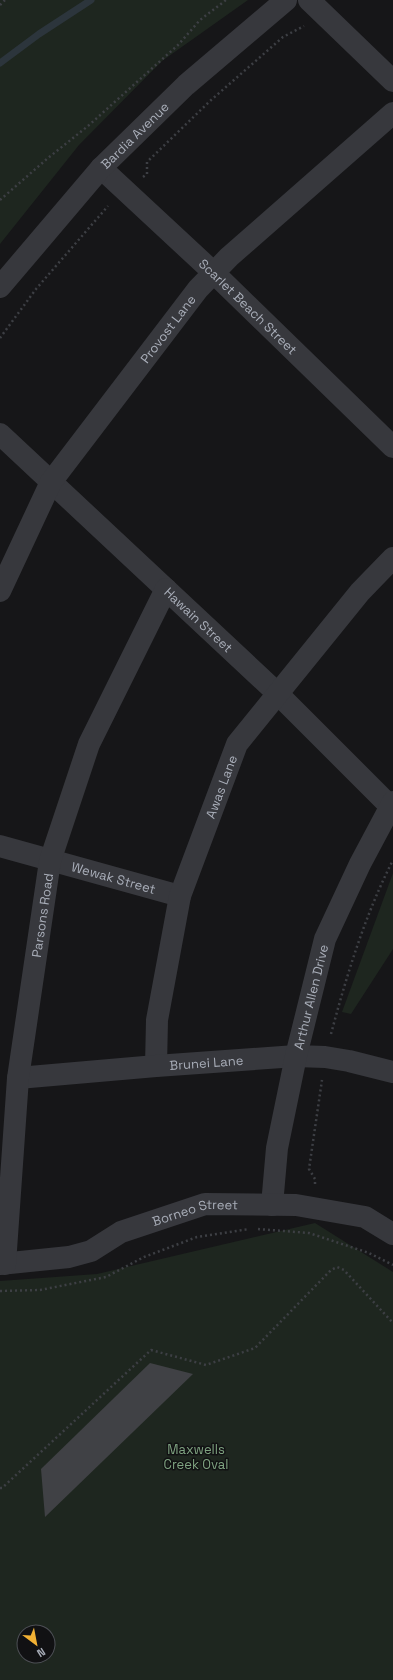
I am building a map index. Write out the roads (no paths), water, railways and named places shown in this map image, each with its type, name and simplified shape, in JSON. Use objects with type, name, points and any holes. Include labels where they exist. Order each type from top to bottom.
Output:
[{"type":"street","name":"Bardia Avenue","points":[[0,287],[101,168],[186,85],[286,0]]},
{"type":"street","points":[[309,0],[393,81]]},
{"type":"street","name":"Provost Lane","points":[[0,591],[51,482],[198,289],[229,257],[393,113]]},
{"type":"street","name":"Scarlet Beach Street","points":[[101,168],[214,273],[393,447]]},
{"type":"street","name":"Hawain Street","points":[[0,434],[277,693],[392,806]]},
{"type":"street","name":"Awas Lane","points":[[156,1066],[157,1020],[180,896],[237,744],[360,592],[393,558]]},
{"type":"street","name":"Parsons Road","points":[[2,1264],[8,1119],[18,1078],[50,862],[89,744],[166,589]]},
{"type":"street","name":"Arthur Allen Drive","points":[[272,1205],[277,1148],[296,1056],[325,939],[360,864],[392,806]]},
{"type":"street","name":"Wewak Street","points":[[0,846],[50,862],[180,896]]},
{"type":"street","name":"Brunei Lane","points":[[18,1078],[296,1056],[325,1057],[349,1061],[393,1072]]},
{"type":"street","name":"Borneo Street","points":[[2,1264],[69,1257],[91,1251],[122,1232],[205,1204],[296,1205],[365,1217],[393,1234]]},
{"type":"waterway","points":[[0,63],[39,34],[91,0]]},
{"type":"park label","name":"Maxwells Creek Oval","points":[[196,1456]]}]
